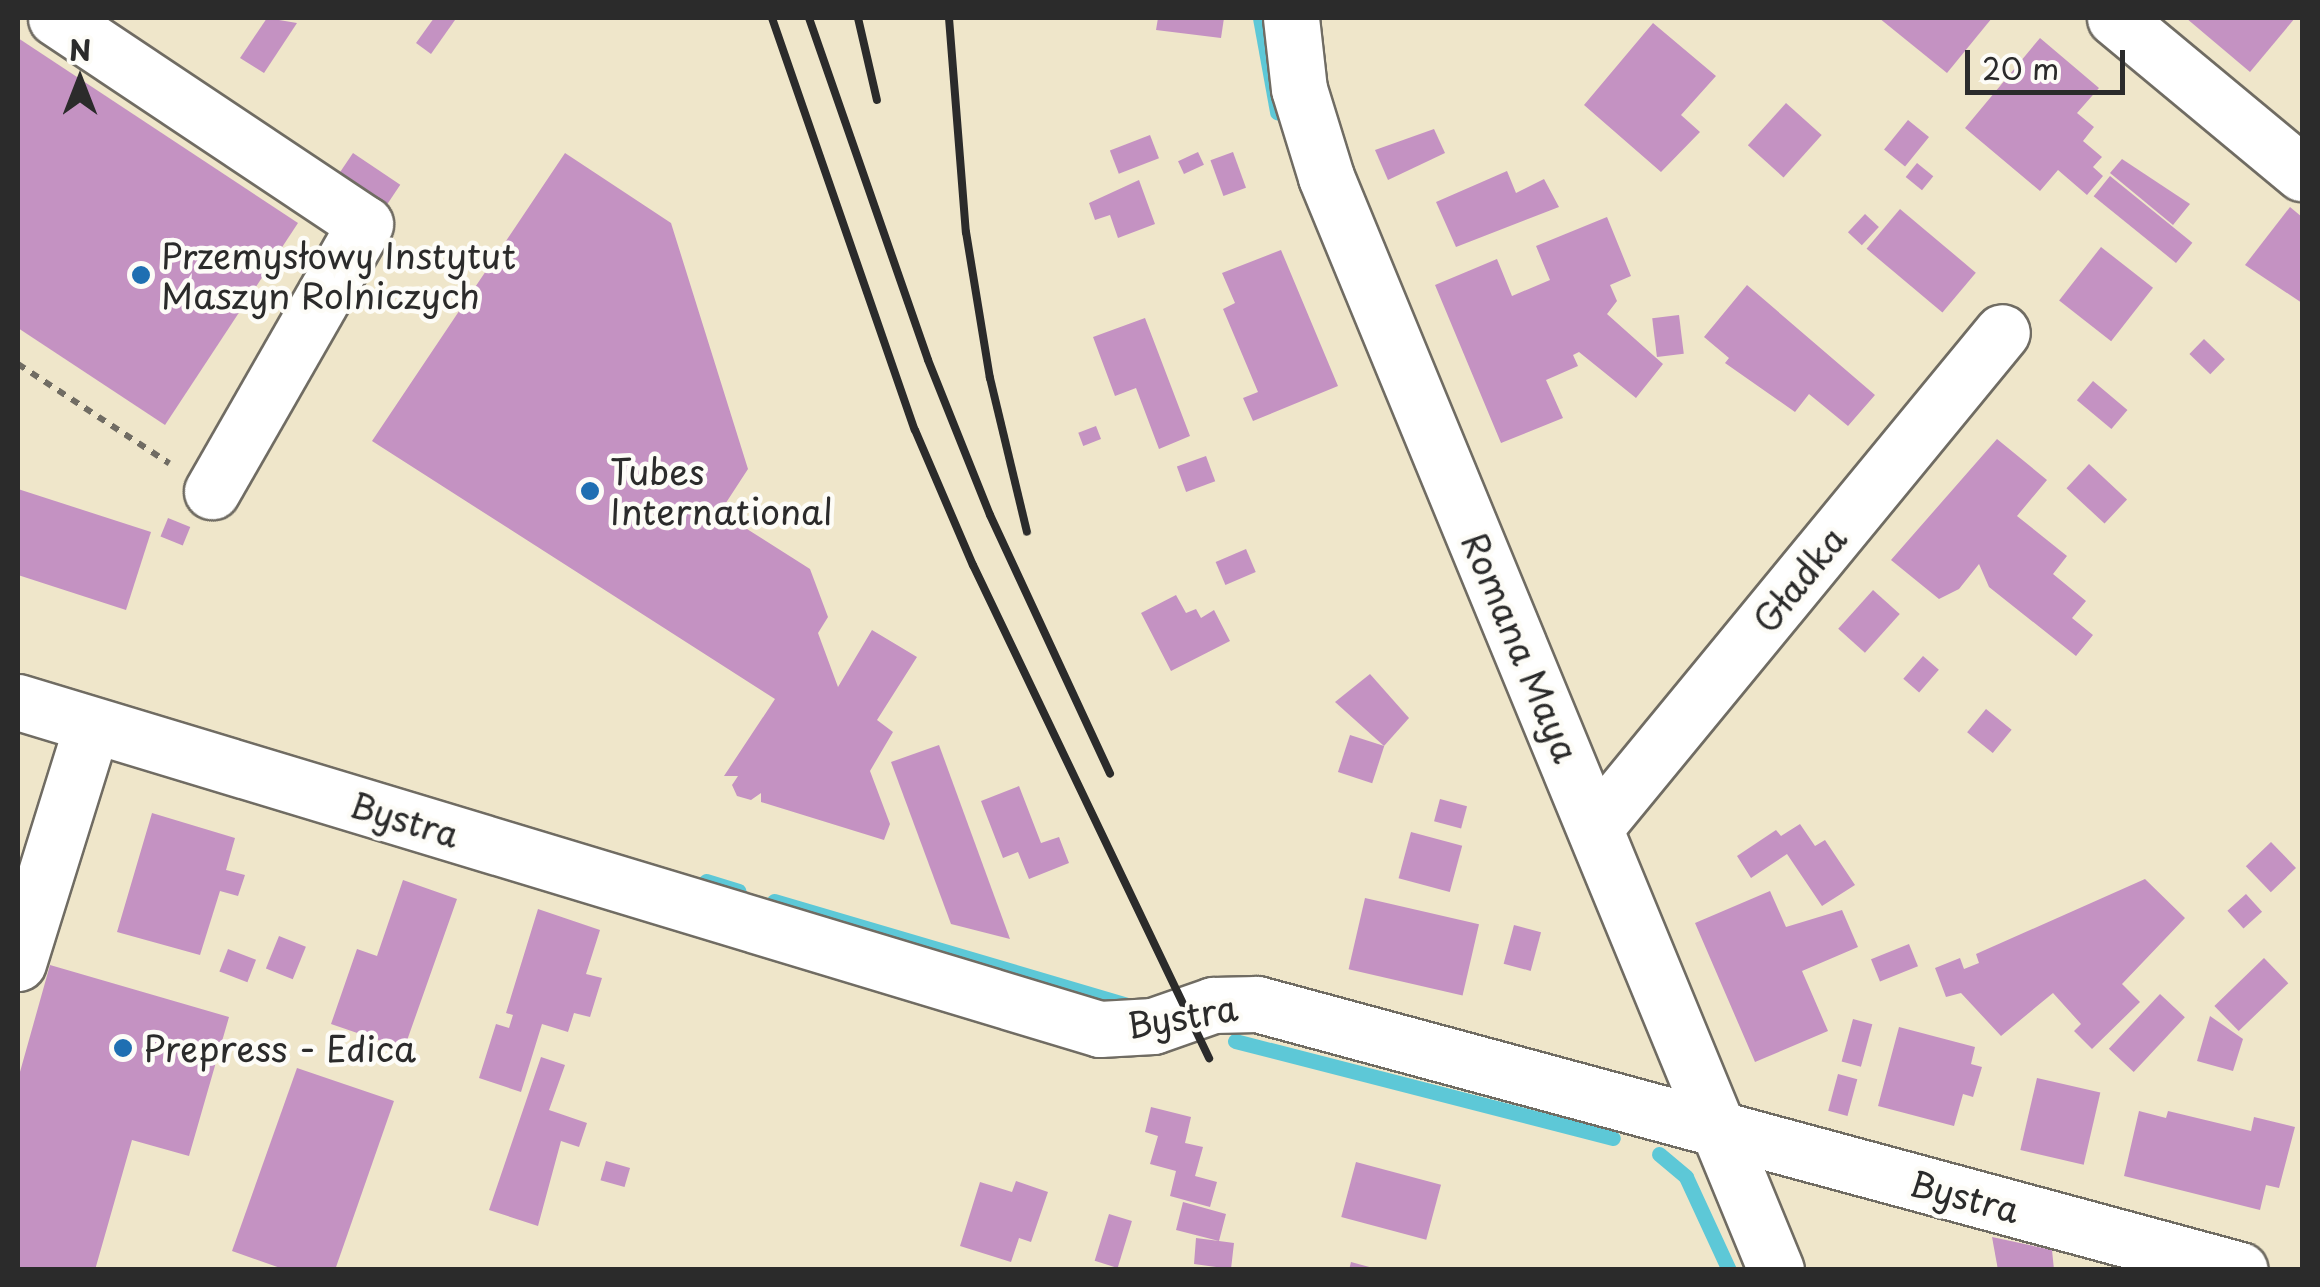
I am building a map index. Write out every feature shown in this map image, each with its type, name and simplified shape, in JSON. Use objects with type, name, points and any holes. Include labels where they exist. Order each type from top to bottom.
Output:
[{"type":"street","points":[[56,18],[116,34],[365,224],[212,491]]},
{"type":"street","name":"Romana Maya","points":[[1291,18],[1299,88],[1326,177],[1776,1270]]},
{"type":"street","points":[[2115,18],[2302,173]]},
{"type":"street","name":"Gładka","points":[[1596,826],[2002,332]]},
{"type":"street","name":"Bystra","points":[[18,702],[1100,1029],[1153,1026],[1213,1005],[1257,1004],[2240,1270]]},
{"type":"street","points":[[18,962],[92,724]]},
{"type":"path","points":[[18,364],[212,491]]},
{"type":"building","points":[[267,18],[297,23],[264,73],[240,58]]},
{"type":"building","points":[[434,18],[455,20],[431,54],[416,43]]},
{"type":"building","points":[[1158,18],[1224,18],[1221,38],[1156,30]]},
{"type":"building","points":[[1879,18],[1992,18],[1947,73]]},
{"type":"building","points":[[2186,18],[2295,18],[2250,72]]},
{"type":"building","points":[[1653,23],[1716,76],[1681,115],[1700,132],[1661,172],[1584,105]]},
{"type":"building","name":"Przemysłowy Instytut Maszyn Rolniczych","points":[[18,38],[298,223],[165,425],[18,328]]},
{"type":"building","points":[[2040,38],[2099,88],[2077,113],[2094,127],[2083,141],[2102,157],[2093,167],[2103,176],[2087,195],[2058,170],[2040,191],[1965,128]]},
{"type":"building","points":[[1786,103],[1822,135],[1784,177],[1748,145]]},
{"type":"building","points":[[1908,120],[1929,137],[1905,167],[1884,150]]},
{"type":"building","points":[[1434,129],[1445,153],[1388,180],[1375,150]]},
{"type":"building","points":[[1150,135],[1159,158],[1119,174],[1110,150]]},
{"type":"building","points":[[1198,152],[1204,165],[1184,174],[1178,161]]},
{"type":"building","points":[[1233,152],[1246,188],[1223,196],[1210,160]]},
{"type":"building","points":[[353,153],[400,185],[387,204],[340,172]]},
{"type":"building","name":"Tubes International","points":[[565,153],[671,223],[748,469],[720,512],[810,569],[828,617],[818,633],[838,687],[872,630],[917,657],[877,720],[893,732],[870,771],[890,824],[884,840],[761,802],[761,793],[751,800],[737,796],[732,785],[738,776],[724,776],[775,699],[372,441]]},
{"type":"building","points":[[2122,159],[2190,204],[2173,225],[2110,173]]},
{"type":"building","points":[[1917,163],[1933,176],[1922,190],[1906,177]]},
{"type":"building","points":[[1507,171],[1516,193],[1544,179],[1559,207],[1456,247],[1436,202]]},
{"type":"building","points":[[2110,176],[2192,243],[2176,263],[2094,196]]},
{"type":"building","points":[[1139,180],[1155,224],[1118,238],[1110,215],[1095,220],[1089,203]]},
{"type":"building","points":[[2290,207],[2302,217],[2302,303],[2245,265]]},
{"type":"building","points":[[1900,209],[1976,273],[1942,312],[1867,249]]},
{"type":"building","points":[[1865,214],[1879,227],[1862,245],[1848,232]]},
{"type":"building","points":[[1607,217],[1631,276],[1610,285],[1617,301],[1607,314],[1663,364],[1636,398],[1579,352],[1573,355],[1578,366],[1546,380],[1563,418],[1501,443],[1435,285],[1497,259],[1512,296],[1550,280],[1536,246]]},
{"type":"building","points":[[2101,247],[2153,288],[2111,341],[2059,301]]},
{"type":"building","points":[[1281,250],[1338,386],[1253,421],[1243,398],[1258,392],[1223,309],[1235,303],[1222,273]]},
{"type":"building","points":[[1747,285],[1875,395],[1848,426],[1809,394],[1795,412],[1725,363],[1729,358],[1704,337]]},
{"type":"building","points":[[1679,315],[1684,354],[1657,357],[1652,318]]},
{"type":"building","points":[[1145,318],[1190,436],[1159,449],[1136,388],[1115,396],[1093,337]]},
{"type":"building","points":[[2204,339],[2225,359],[2210,374],[2189,354]]},
{"type":"building","points":[[2093,381],[2127,410],[2111,429],[2077,400]]},
{"type":"building","points":[[1096,426],[1101,439],[1083,446],[1078,433]]},
{"type":"building","points":[[1997,439],[2047,480],[2017,516],[2067,556],[2053,574],[2086,601],[2072,618],[2093,635],[2076,656],[1989,587],[1979,564],[1959,589],[1939,599],[1891,560]]},
{"type":"building","points":[[1206,456],[1215,481],[1186,492],[1177,467]]},
{"type":"building","points":[[2089,464],[2127,499],[2105,524],[2066,488]]},
{"type":"building","points":[[18,489],[151,532],[126,610],[18,575]]},
{"type":"building","points":[[168,518],[190,527],[183,546],[161,537]]},
{"type":"building","points":[[1246,549],[1256,572],[1225,585],[1216,562]]},
{"type":"building","points":[[1873,590],[1900,614],[1865,653],[1838,629]]},
{"type":"building","points":[[1176,595],[1186,613],[1196,609],[1201,618],[1214,610],[1230,641],[1171,671],[1141,613]]},
{"type":"building","points":[[1923,656],[1939,670],[1919,692],[1903,679]]},
{"type":"building","points":[[1370,674],[1409,718],[1384,746],[1335,702]]},
{"type":"building","points":[[1986,709],[2012,730],[1993,753],[1967,732]]},
{"type":"building","points":[[1350,735],[1384,746],[1372,783],[1338,772]]},
{"type":"building","points":[[939,745],[1010,939],[951,924],[891,762]]},
{"type":"building","points":[[1019,786],[1041,843],[1059,837],[1069,863],[1029,879],[1018,852],[1003,858],[981,801]]},
{"type":"building","points":[[1440,799],[1467,806],[1461,828],[1434,821]]},
{"type":"building","points":[[152,813],[235,838],[226,870],[245,875],[238,896],[220,891],[200,955],[117,932]]},
{"type":"building","points":[[1800,824],[1815,846],[1825,840],[1855,885],[1822,906],[1787,854],[1751,878],[1737,856],[1776,830],[1781,836]]},
{"type":"building","points":[[1411,832],[1462,846],[1450,892],[1399,878]]},
{"type":"building","points":[[2271,842],[2296,868],[2271,892],[2246,866]]},
{"type":"building","points":[[2145,879],[2185,918],[2122,984],[2140,1002],[2092,1049],[2074,1031],[2081,1024],[2053,993],[2001,1036],[1961,993],[1946,997],[1935,968],[1960,958],[1964,969],[1979,963],[1976,954]]},
{"type":"building","points":[[403,880],[457,899],[404,1049],[331,1024],[357,949],[377,956]]},
{"type":"building","points":[[1770,891],[1786,927],[1842,910],[1858,947],[1802,971],[1828,1031],[1755,1062],[1695,923]]},
{"type":"building","points":[[2246,894],[2262,912],[2243,929],[2227,911]]},
{"type":"building","points":[[1365,898],[1479,924],[1463,995],[1349,969]]},
{"type":"building","points":[[538,909],[600,930],[586,974],[602,978],[590,1017],[574,1013],[568,1032],[542,1024],[521,1092],[479,1078],[496,1024],[509,1028],[513,1015],[506,1013]]},
{"type":"building","points":[[1514,925],[1541,932],[1531,971],[1504,964]]},
{"type":"building","points":[[279,936],[306,947],[293,979],[266,968]]},
{"type":"building","points":[[1909,944],[1918,966],[1880,982],[1871,959]]},
{"type":"building","points":[[228,949],[256,960],[247,982],[219,971]]},
{"type":"building","points":[[2264,958],[2288,983],[2239,1031],[2214,1006]]},
{"type":"building","name":"Prepress - Edica","points":[[50,965],[229,1017],[189,1156],[132,1140],[95,1270],[18,1270],[18,1079]]},
{"type":"building","points":[[2160,994],[2185,1017],[2134,1072],[2109,1049]]},
{"type":"building","points":[[2210,1016],[2243,1039],[2233,1071],[2197,1061]]},
{"type":"building","points":[[1853,1019],[1872,1024],[1861,1067],[1842,1062]]},
{"type":"building","points":[[1899,1027],[1975,1047],[1971,1064],[1982,1067],[1973,1097],[1963,1094],[1954,1126],[1878,1106]]},
{"type":"building","points":[[541,1057],[565,1065],[549,1110],[587,1123],[579,1147],[561,1141],[538,1226],[489,1210]]},
{"type":"building","points":[[297,1068],[394,1101],[335,1270],[286,1270],[232,1251]]},
{"type":"building","points":[[1838,1074],[1857,1079],[1847,1116],[1828,1111]]},
{"type":"building","points":[[2037,1078],[2100,1093],[2084,1165],[2020,1150]]},
{"type":"building","points":[[1151,1107],[1191,1117],[1185,1143],[1203,1147],[1195,1176],[1217,1182],[1210,1207],[1170,1196],[1176,1171],[1150,1164],[1158,1136],[1145,1132]]},
{"type":"building","points":[[2139,1111],[2166,1118],[2168,1111],[2251,1131],[2254,1117],[2295,1127],[2279,1188],[2266,1185],[2260,1210],[2124,1176]]},
{"type":"building","points":[[606,1161],[630,1168],[625,1187],[600,1180]]},
{"type":"building","points":[[1356,1162],[1441,1185],[1426,1240],[1341,1217]]},
{"type":"building","points":[[1016,1181],[1048,1192],[1031,1242],[1019,1238],[1011,1262],[960,1246],[980,1182],[1012,1192]]},
{"type":"building","points":[[1183,1202],[1226,1214],[1219,1241],[1176,1230]]},
{"type":"building","points":[[1109,1214],[1132,1221],[1118,1268],[1095,1261]]},
{"type":"building","points":[[1992,1237],[2052,1250],[2054,1270],[1998,1270]]},
{"type":"building","points":[[1196,1238],[1234,1243],[1231,1269],[1194,1264]]},
{"type":"building","points":[[1351,1262],[1373,1268],[1373,1270],[1349,1270]]},
{"type":"waterway","points":[[1260,18],[1277,112]]},
{"type":"waterway","points":[[706,881],[738,891]]},
{"type":"waterway","points":[[774,901],[1127,1005]]},
{"type":"waterway","points":[[1235,1041],[1613,1138]]},
{"type":"waterway","points":[[1659,1154],[1686,1177],[1729,1270]]},
{"type":"railway","points":[[772,18],[915,430],[973,565],[1209,1058]]},
{"type":"railway","points":[[809,18],[928,360],[990,515],[1110,774]]},
{"type":"railway","points":[[858,18],[877,100]]},
{"type":"railway","points":[[949,18],[966,232],[990,378],[1027,532]]},
{"type":"place","name":"Przemysłowy Instytut Maszyn Rolniczych","points":[[141,275]]},
{"type":"place","name":"Tubes International","points":[[590,491]]},
{"type":"place","name":"Prepress - Edica","points":[[123,1048]]}]
